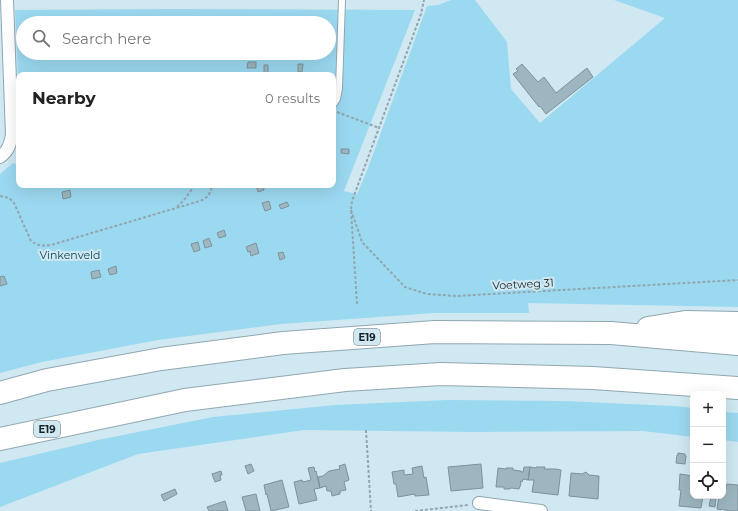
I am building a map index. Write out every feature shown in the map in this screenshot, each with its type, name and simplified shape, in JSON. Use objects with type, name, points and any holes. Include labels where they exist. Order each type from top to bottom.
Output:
[{"type":"highway","points":[[611,333],[685,322],[738,323]]},
{"type":"highway","name":"E19","points":[[0,393],[47,380],[161,359],[283,343],[434,332],[611,333],[738,344]]},
{"type":"highway","name":"E19","points":[[0,439],[185,400],[345,380],[441,374],[593,378],[738,388]]},
{"type":"street","points":[[0,157],[7,151],[12,135],[7,0]]},
{"type":"street","points":[[480,503],[541,511]]},
{"type":"lane","points":[[336,100],[339,88],[342,0]]},
{"type":"path","points":[[356,304],[351,210],[353,197],[421,14],[424,0]]},
{"type":"path","points":[[336,111],[379,128]]},
{"type":"path","points":[[176,208],[193,188]]},
{"type":"path","points":[[0,196],[8,198],[14,203],[31,241],[36,245],[44,246],[206,198],[210,194],[211,188]]},
{"type":"path","name":"Voetweg 31","points":[[351,210],[362,242],[405,287],[427,294],[456,296],[738,280]]},
{"type":"path","points":[[366,430],[371,511]]},
{"type":"path","points":[[415,511],[480,503]]},
{"type":"green space","name":"Vinkenveld","points":[[451,0],[475,0],[507,42],[511,89],[540,123],[665,18],[614,0],[738,0],[738,307],[528,303],[529,313],[434,313],[281,324],[158,340],[42,362],[0,373],[0,174],[13,163],[16,164],[16,188],[336,188],[336,72],[18,72],[17,60],[336,60],[336,16],[16,16],[16,32],[15,10],[415,10],[344,191],[357,194],[368,168],[427,6],[438,5]]},
{"type":"green space","points":[[447,400],[563,401],[674,406],[690,408],[690,437],[643,431],[473,432],[304,430],[138,454],[0,507],[0,463],[98,440],[213,417],[335,405]]},
{"type":"green space","points":[[726,412],[738,413],[738,442],[726,440]]},
{"type":"building","points":[[248,62],[256,62],[256,68],[247,68]]},
{"type":"building","points":[[298,64],[303,64],[302,72],[298,72]]},
{"type":"building","points":[[522,64],[538,82],[544,77],[556,93],[587,68],[593,77],[546,114],[513,74],[518,71],[516,69]]},
{"type":"building","points":[[264,65],[268,65],[268,72],[264,72]]},
{"type":"building","points":[[341,149],[349,149],[349,154],[341,153]]},
{"type":"building","points":[[257,188],[264,188],[264,190],[258,192]]},
{"type":"building","points":[[70,190],[71,197],[63,199],[62,192]]},
{"type":"building","points":[[269,201],[271,209],[265,211],[262,203]]},
{"type":"building","points":[[287,202],[289,206],[281,209],[279,205]]},
{"type":"building","points":[[224,230],[226,236],[219,238],[217,233]]},
{"type":"building","points":[[209,238],[212,246],[205,248],[203,241]]},
{"type":"building","points":[[198,242],[200,250],[194,252],[191,244]]},
{"type":"building","points":[[256,243],[259,253],[251,256],[250,251],[248,252],[246,247]]},
{"type":"building","points":[[283,252],[285,258],[280,260],[278,253]]},
{"type":"building","points":[[116,266],[117,273],[110,275],[108,269]]},
{"type":"building","points":[[99,270],[101,277],[92,279],[91,272]]},
{"type":"building","points":[[4,276],[7,284],[0,286],[0,277]]},
{"type":"building","points":[[678,453],[685,454],[685,464],[676,463]]},
{"type":"building","points":[[251,464],[254,471],[248,474],[245,466]]},
{"type":"building","points":[[345,464],[349,480],[344,482],[346,490],[340,491],[340,494],[332,496],[331,491],[327,491],[326,486],[320,488],[318,477],[323,476],[329,471],[340,469],[339,466]]},
{"type":"building","points":[[481,464],[483,488],[451,491],[448,467]]},
{"type":"building","points":[[422,466],[424,478],[426,477],[429,495],[415,496],[415,494],[398,497],[392,472],[404,470],[404,475],[413,474],[412,468]]},
{"type":"building","points":[[314,467],[320,488],[314,489],[317,500],[299,504],[294,482],[311,480],[308,468]]},
{"type":"building","points":[[524,467],[530,467],[528,480],[523,479],[522,482],[520,481],[521,484],[519,489],[504,489],[504,487],[496,487],[498,468],[513,468],[513,470],[523,472]]},
{"type":"building","points":[[530,467],[545,467],[544,469],[561,470],[558,495],[532,492],[534,480],[528,480]]},
{"type":"building","points":[[221,471],[221,480],[215,482],[212,474]]},
{"type":"building","points":[[586,472],[589,475],[599,476],[598,499],[569,496],[571,473],[582,474]]},
{"type":"building","points":[[680,474],[690,476],[690,499],[702,499],[701,508],[679,506],[681,490],[679,490]]},
{"type":"building","points":[[282,480],[289,507],[271,511],[264,485]]},
{"type":"building","points":[[727,484],[738,485],[738,511],[717,509],[719,499],[726,499]]},
{"type":"building","points":[[175,489],[177,494],[164,501],[161,495]]},
{"type":"building","points":[[256,494],[260,511],[246,511],[242,497]]},
{"type":"building","points":[[711,499],[716,499],[715,507],[709,506]]},
{"type":"building","points":[[225,501],[228,511],[209,511],[207,507]]}]
